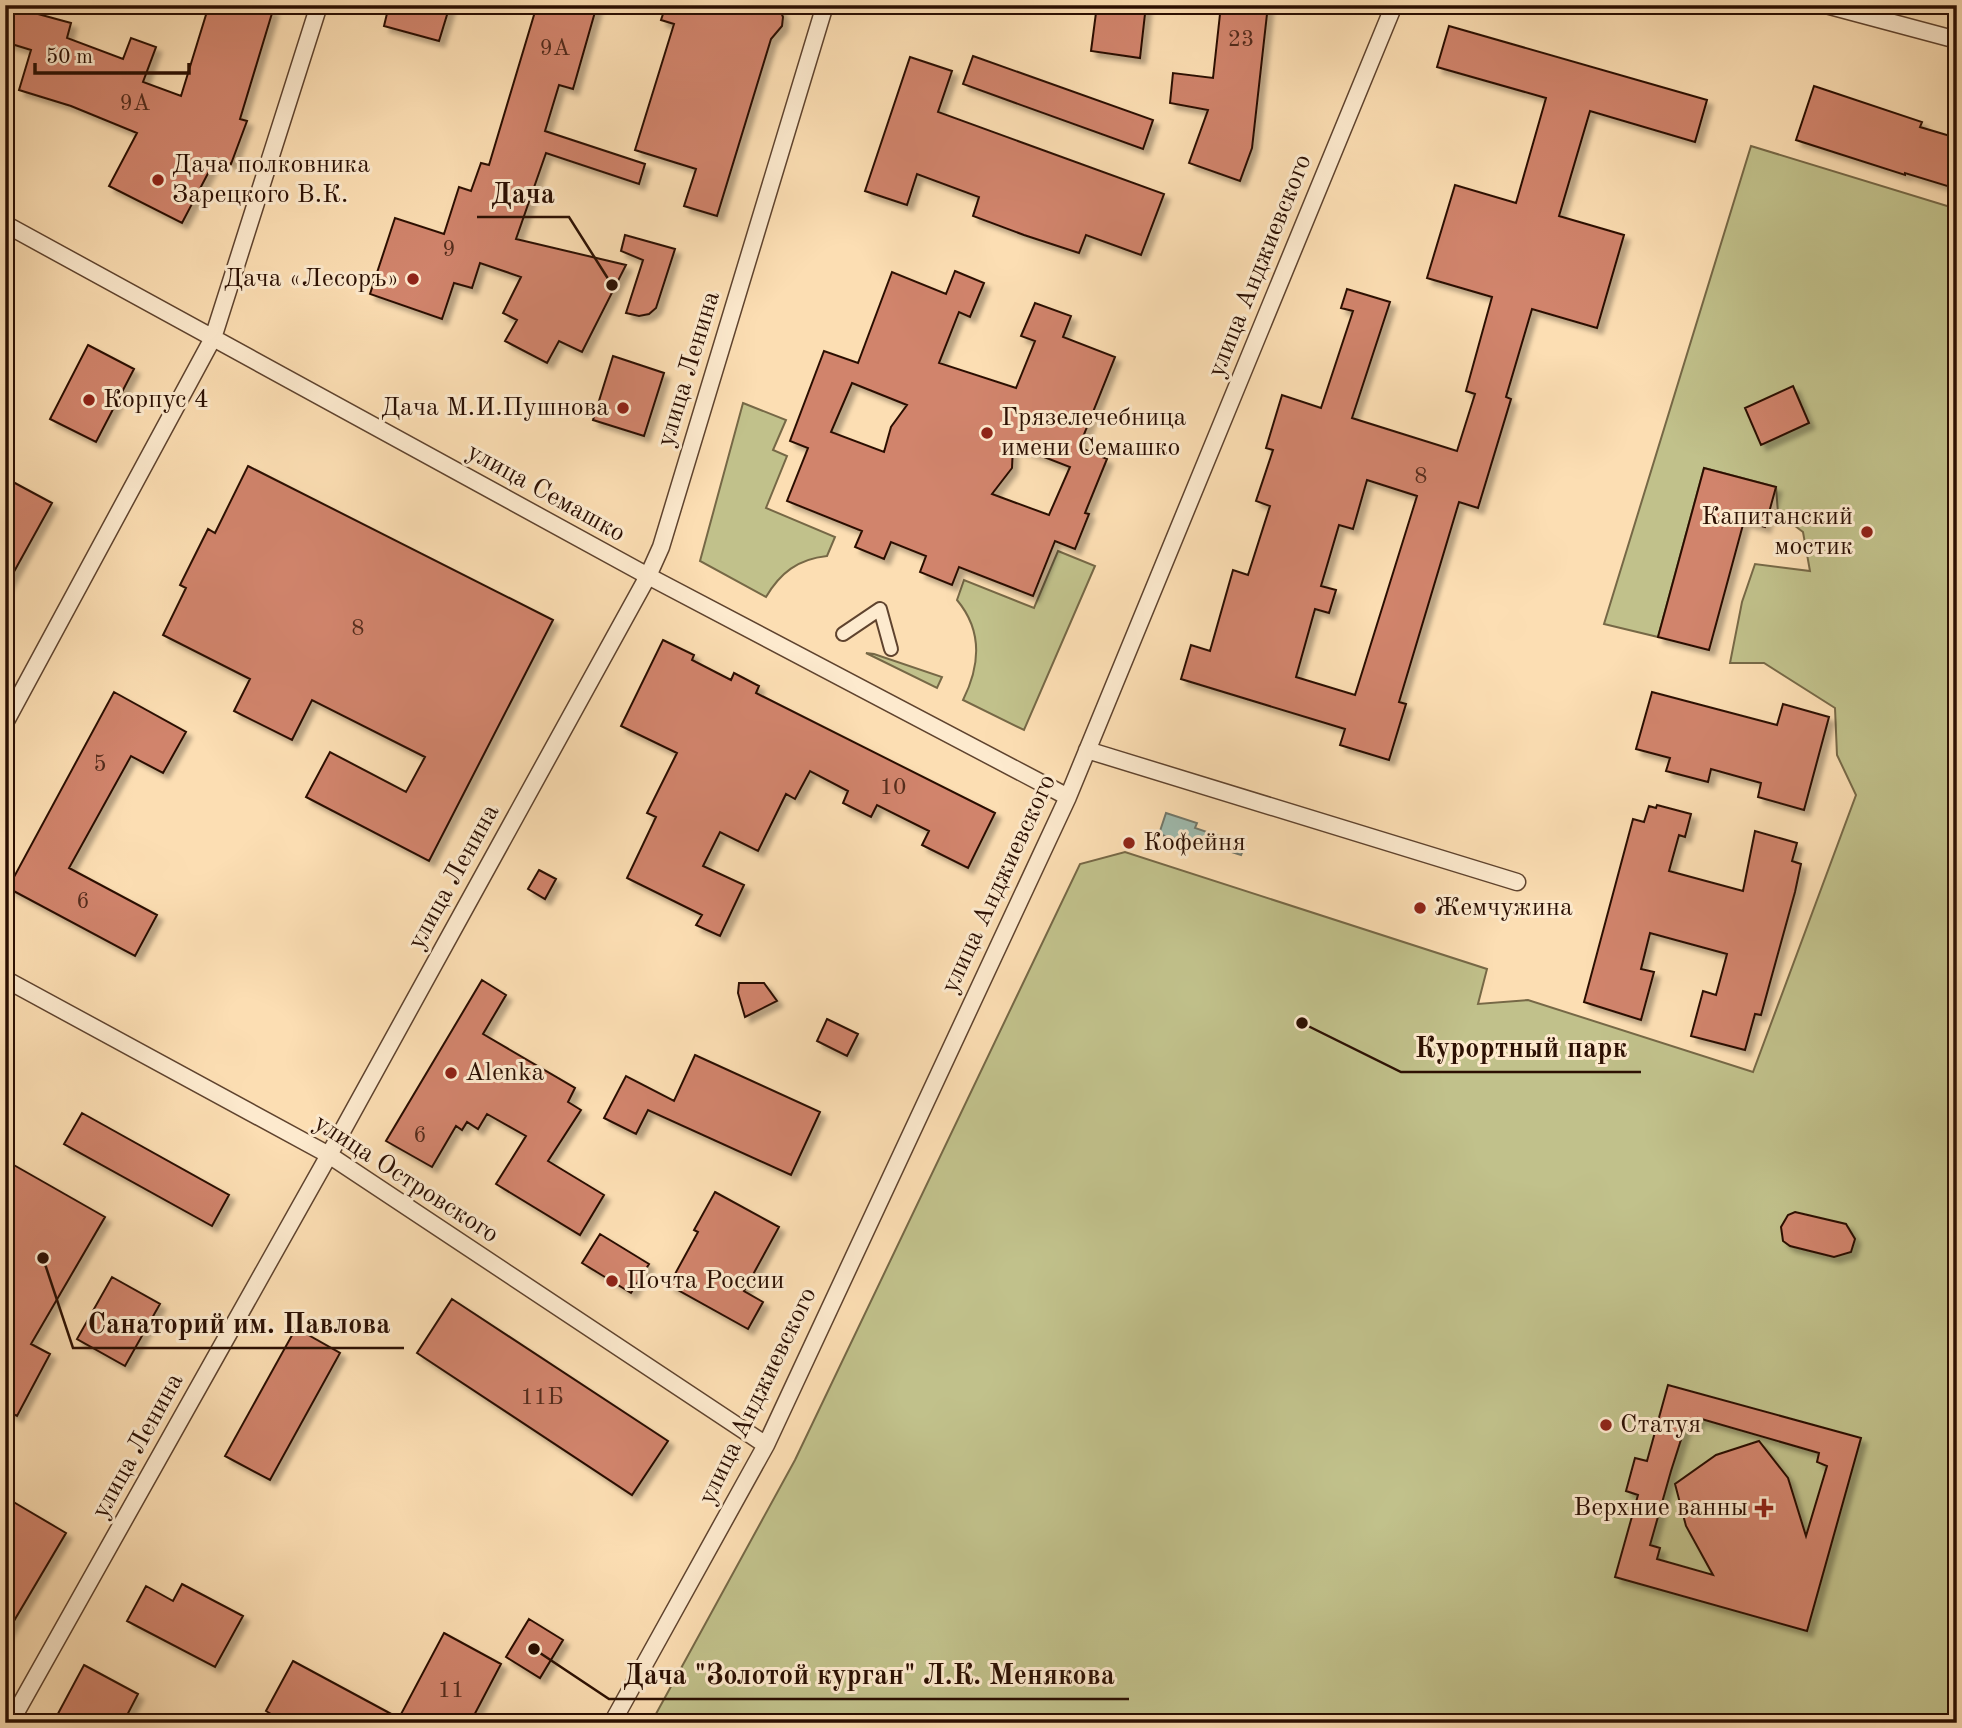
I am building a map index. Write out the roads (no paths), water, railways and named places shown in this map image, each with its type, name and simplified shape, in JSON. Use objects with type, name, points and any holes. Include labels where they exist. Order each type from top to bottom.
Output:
[{"type":"street","points":[[5,723],[213,338],[318,5]]},
{"type":"street","name":"улица Ленина","points":[[10,1723],[329,1155],[648,576],[661,547],[825,5]]},
{"type":"street","name":"улица Анджиевского","points":[[1379,42],[1382,5]]},
{"type":"street","name":"улица Анджиевского","points":[[612,1723],[766,1445],[1068,797],[1394,5]]},
{"type":"street","points":[[1826,5],[1957,40]]},
{"type":"street","name":"улица Семашко","points":[[5,224],[648,576],[1068,797]]},
{"type":"street","points":[[843,634],[880,609],[891,649]]},
{"type":"street","points":[[1087,750],[1517,882]]},
{"type":"street","name":"улица Островского","points":[[5,979],[329,1155],[766,1445]]},
{"type":"place","name":"Дача полковника Зарецкого В.К.","points":[[158,180]]},
{"type":"place","name":"Дача «Лесоръ»","points":[[413,279]]},
{"type":"place","name":"Дача","points":[[612,285]]},
{"type":"place","name":"Корпус 4","points":[[89,400]]},
{"type":"place","name":"Дача М.И.Пушнова","points":[[623,408]]},
{"type":"place","name":"Грязелечебница имени Семашко","points":[[987,433]]},
{"type":"place","name":"Капитанский мостик","points":[[1867,532]]},
{"type":"place","name":"Кофейня","points":[[1129,843]]},
{"type":"place","name":"Жемчужина","points":[[1420,908]]},
{"type":"place","name":"Курортный парк","points":[[1302,1023]]},
{"type":"place","name":"Alenka","points":[[451,1073]]},
{"type":"place","name":"Санаторий им. Павлова","points":[[43,1258]]},
{"type":"place","name":"Почта России","points":[[612,1281]]},
{"type":"place","name":"Статуя","points":[[1606,1425]]},
{"type":"place","name":"Верхние ванны","points":[[1764,1508]]},
{"type":"place","name":"Дача \"Золотой курган\" Л.К. Менякова","points":[[534,1649]]}]
